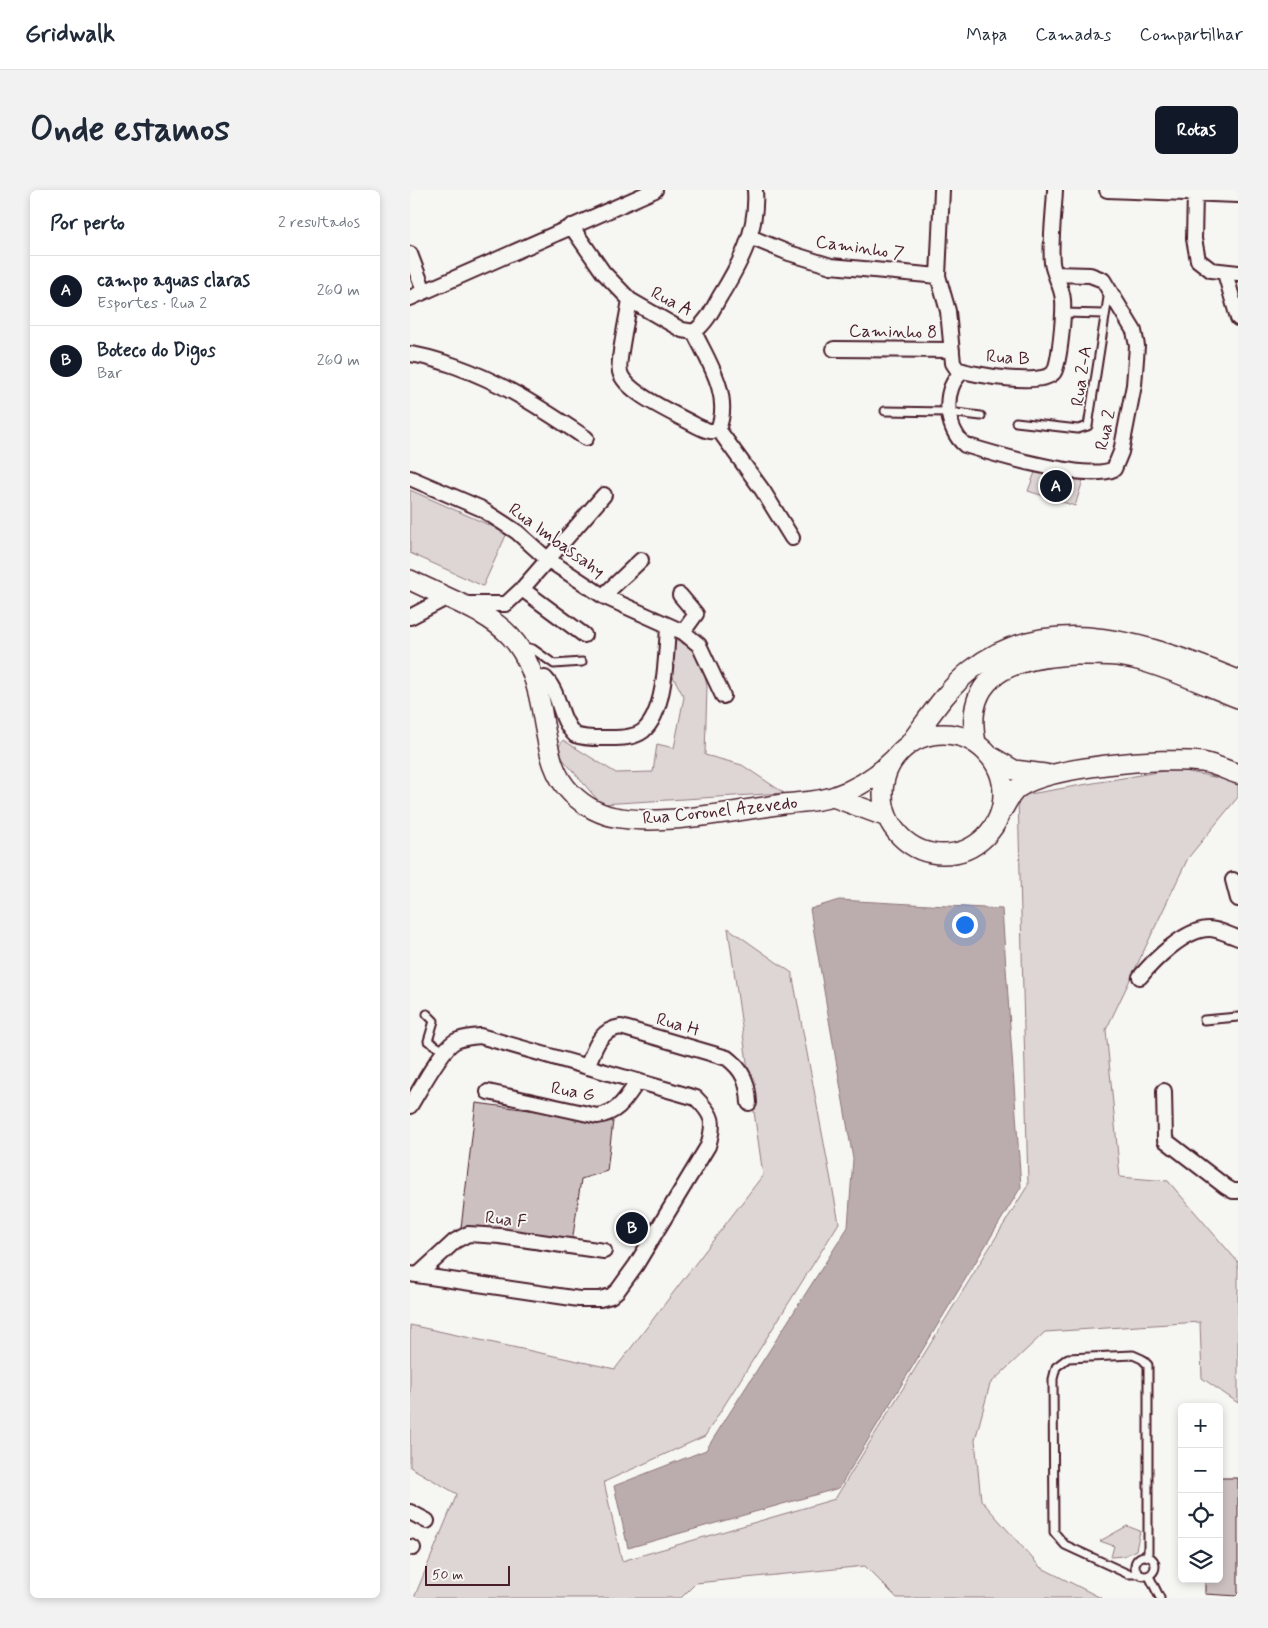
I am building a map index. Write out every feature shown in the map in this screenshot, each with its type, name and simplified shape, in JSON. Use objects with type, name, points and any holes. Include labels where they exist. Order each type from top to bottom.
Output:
[{"type":"main road","name":"Rua Coronel Azevedo","points":[[410,580],[493,619],[518,645],[535,679],[553,765],[573,795],[597,812],[628,819],[675,818],[833,797]]},
{"type":"main road","points":[[1238,680],[1182,657],[1142,644],[1072,637],[1025,642],[972,670],[931,715],[887,772],[883,786],[883,802],[887,817],[896,832],[908,843],[922,851],[939,855],[955,854],[971,848],[990,832],[1002,810],[1018,788],[1051,775],[1101,767],[1172,761],[1201,762],[1238,774]]},
{"type":"main road","points":[[976,743],[972,724],[973,714],[980,692],[986,683],[1012,666],[1046,657],[1103,656],[1139,660],[1238,698]]},
{"type":"main road","points":[[833,797],[867,782],[901,752],[924,737],[942,734],[960,736],[976,743],[992,757],[1014,770],[1051,775]]},
{"type":"main road","points":[[992,757],[1001,774],[1004,792],[1002,810]]},
{"type":"main road","points":[[833,797],[887,817]]},
{"type":"street","points":[[410,298],[655,190]]},
{"type":"street","name":"Rua A","points":[[570,226],[603,272],[630,300],[682,330],[694,332],[705,322],[741,262],[750,237],[755,211],[755,190]]},
{"type":"street","name":"Rua B","points":[[942,190],[938,276],[946,300],[953,363],[957,369],[964,372],[1009,378],[1049,376],[1054,371],[1057,360],[1063,298],[1052,265],[1055,190]]},
{"type":"street","points":[[1107,190],[1238,195]]},
{"type":"street","points":[[1195,194],[1194,239],[1198,260],[1211,270],[1231,273],[1238,318]]},
{"type":"street","name":"Caminho 7","points":[[750,237],[789,253],[831,266],[938,276]]},
{"type":"street","points":[[410,254],[424,291]]},
{"type":"street","name":"Rua 2","points":[[964,372],[953,381],[948,412],[951,426],[957,437],[965,444],[1076,471],[1103,472],[1114,469],[1121,452],[1135,378],[1137,346],[1134,331],[1110,288],[1098,276],[1056,274]]},
{"type":"street","points":[[630,300],[619,366],[622,378],[632,390],[697,426],[708,431],[718,429]]},
{"type":"street","points":[[694,332],[713,368],[718,384],[721,405],[718,429],[763,491],[792,538]]},
{"type":"street","name":"Caminho 8","points":[[834,349],[952,350]]},
{"type":"street","points":[[410,354],[432,359],[498,383],[525,398],[586,438]]},
{"type":"street","name":"Rua Imbassahy","points":[[410,478],[460,498],[496,517],[517,532],[547,559],[603,596],[683,632],[698,645],[723,696]]},
{"type":"street","points":[[410,617],[455,600],[502,606],[522,589],[604,495]]},
{"type":"street","points":[[603,596],[641,560]]},
{"type":"street","points":[[522,589],[584,635]]},
{"type":"street","points":[[680,595],[696,614],[683,632]]},
{"type":"street","points":[[535,679],[545,678],[550,683],[555,692],[561,715],[575,736],[618,738],[635,735],[647,726],[656,707],[663,681],[668,626]]},
{"type":"street","points":[[1233,880],[1238,899]]},
{"type":"street","points":[[1140,977],[1155,959],[1194,932],[1212,929],[1238,938]]},
{"type":"street","name":"Rua H","points":[[587,1067],[599,1039],[605,1032],[621,1027],[726,1058],[738,1067],[745,1078],[749,1103]]},
{"type":"street","points":[[410,1106],[444,1051],[454,1042],[467,1037],[480,1036],[696,1098],[708,1110],[713,1120],[708,1146],[636,1265],[618,1290],[611,1296],[600,1300],[579,1300],[414,1274]]},
{"type":"street","name":"Rua G","points":[[488,1092],[597,1116],[610,1113],[620,1107],[638,1081]]},
{"type":"street","points":[[1164,1091],[1165,1140],[1226,1188],[1234,1192],[1238,1191]]},
{"type":"street","name":"Rua F","points":[[414,1274],[455,1241],[468,1234],[500,1236],[604,1251]]},
{"type":"street","points":[[410,1512],[427,1521]]},
{"type":"lane","name":"Rua 2-A","points":[[1016,422],[1078,429],[1088,426],[1110,288]]},
{"type":"lane","points":[[1062,313],[1106,314]]},
{"type":"lane","points":[[885,410],[948,412],[981,416]]},
{"type":"lane","points":[[518,645],[533,649],[554,664],[582,662]]},
{"type":"lane","points":[[427,1014],[434,1021],[428,1041],[444,1051]]},
{"type":"lane","points":[[1204,1020],[1238,1017]]},
{"type":"lane","points":[[1148,1557],[1148,1365],[1142,1359],[1132,1355],[1068,1358],[1056,1367],[1052,1379],[1054,1532],[1065,1544],[1128,1574],[1149,1576]]},
{"type":"lane","points":[[1138,1574],[1135,1568],[1136,1561],[1141,1557],[1148,1557],[1153,1561],[1155,1568],[1149,1576]]},
{"type":"lane","points":[[1149,1576],[1160,1598]]},
{"type":"shaded area","points":[[1037,467],[1083,480],[1075,506],[1028,491]]},
{"type":"shaded area","points":[[410,490],[507,533],[483,586],[410,553]]},
{"type":"shaded area","points":[[672,637],[700,654],[707,686],[705,755],[742,765],[784,793],[601,804],[556,751],[563,740],[616,773],[653,772],[657,744],[674,748],[684,697],[670,671]]},
{"type":"shaded area","points":[[1175,769],[1238,782],[1238,797],[1188,858],[1106,1030],[1120,1177],[1168,1181],[1238,1262],[1238,1403],[1202,1378],[1200,1322],[1045,1332],[990,1384],[975,1440],[981,1500],[1040,1567],[1101,1598],[897,1598],[865,1566],[696,1583],[681,1598],[414,1598],[457,1494],[410,1467],[410,1325],[615,1369],[763,1175],[728,928],[792,973],[839,1223],[705,1436],[604,1482],[622,1561],[835,1499],[1028,1185],[1018,796]]},
{"type":"shaded area","points":[[839,900],[1002,909],[1021,1187],[839,1488],[628,1548],[614,1486],[706,1450],[848,1227],[853,1159],[810,909]]},
{"type":"shaded area","points":[[1127,1526],[1140,1531],[1136,1550],[1124,1556],[1111,1557],[1114,1546],[1100,1541]]},
{"type":"building","points":[[476,1103],[613,1121],[607,1171],[581,1179],[572,1243],[461,1228]]},
{"type":"building","points":[[621,1220],[645,1223],[644,1236],[620,1234]]},
{"type":"building","points":[[1223,1478],[1238,1478],[1238,1596],[1205,1594],[1205,1583],[1223,1583]]},
{"type":"place","name":"campo aguas claras","points":[[1056,486]]},
{"type":"place","name":"Boteco do Digos","points":[[632,1228]]}]
